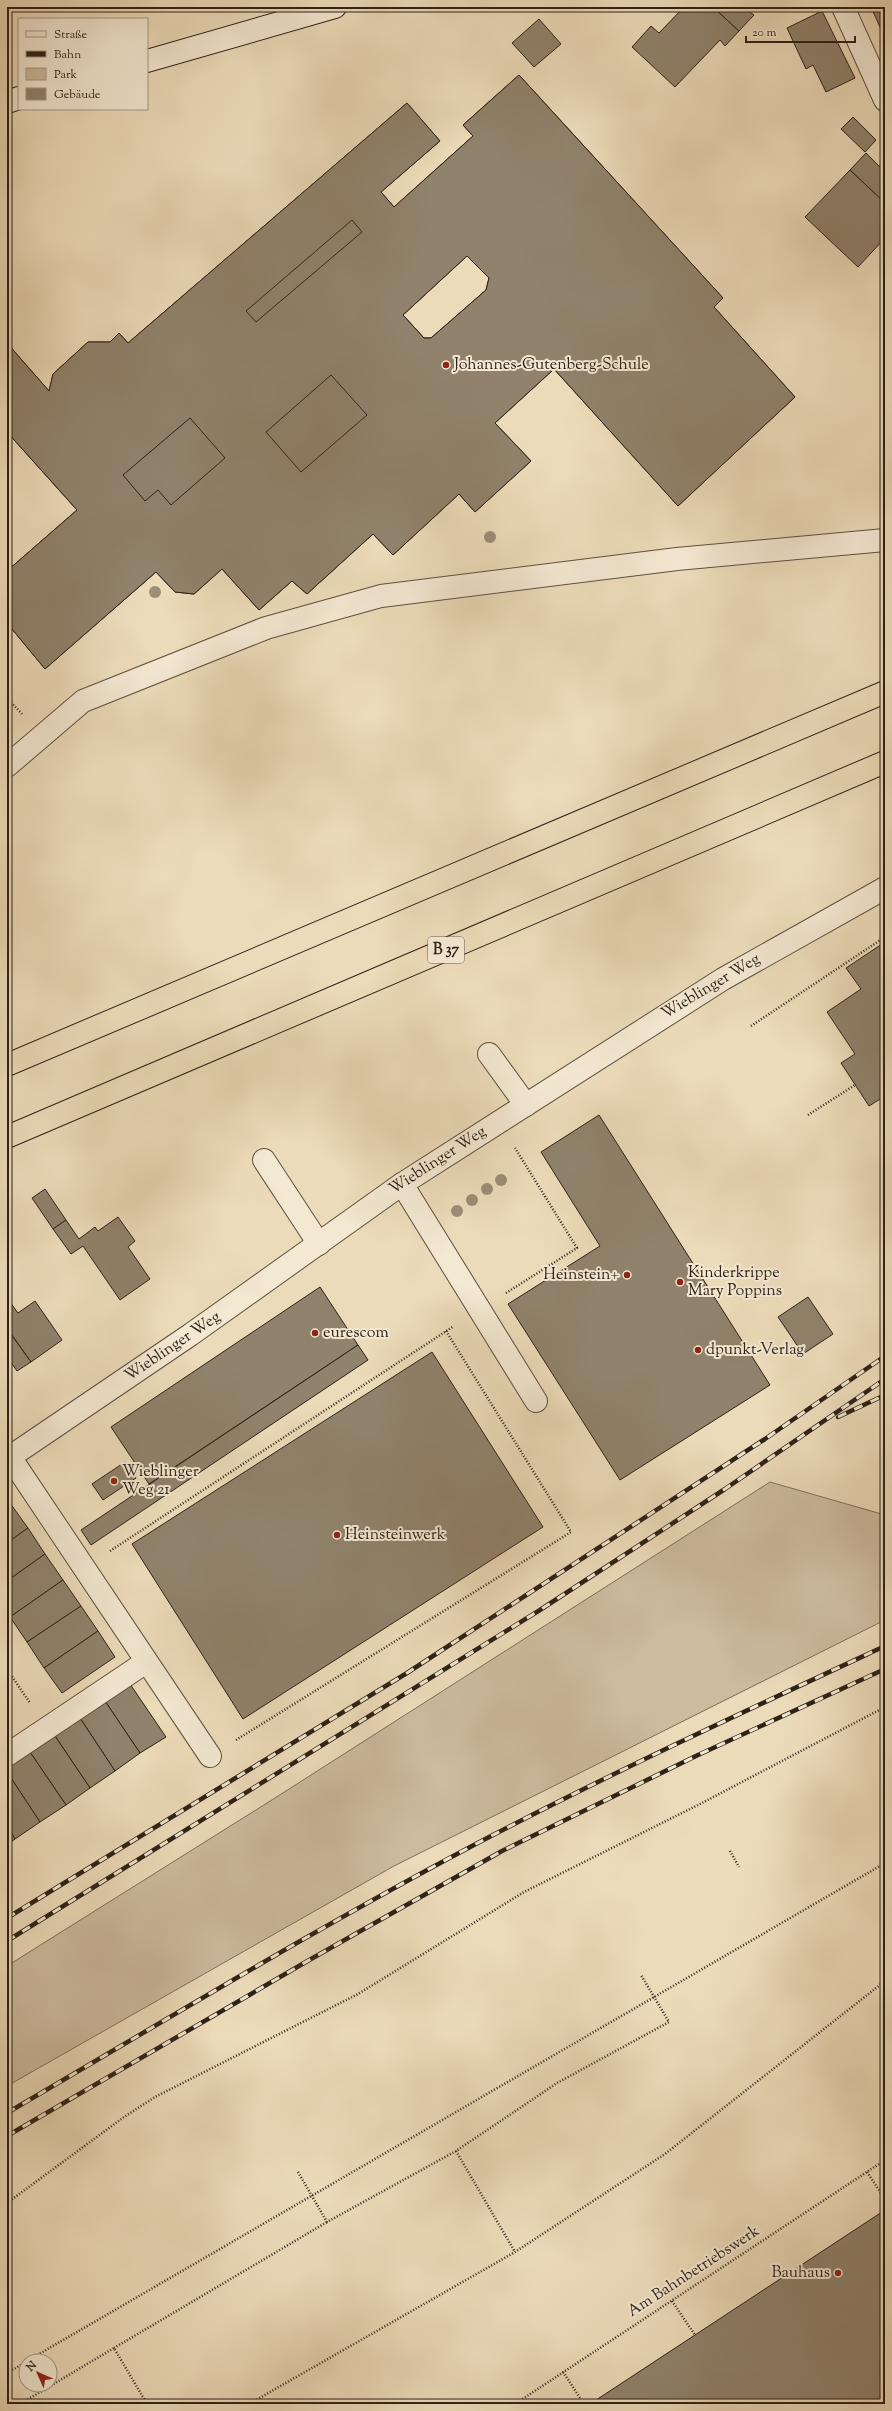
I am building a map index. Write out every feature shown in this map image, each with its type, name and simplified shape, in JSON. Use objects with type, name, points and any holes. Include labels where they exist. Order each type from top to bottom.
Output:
[{"type":"highway","points":[[7,1065],[885,692]]},
{"type":"highway","name":"B 37","points":[[7,1137],[885,762]]},
{"type":"street","points":[[148,61],[335,7]]},
{"type":"street","points":[[843,7],[885,100]]},
{"type":"street","points":[[7,102],[18,98]]},
{"type":"street","points":[[7,766],[83,701],[266,628],[381,596],[677,559],[885,540]]},
{"type":"street","name":"Wieblinger Weg","points":[[8,1458],[190,1335],[402,1184],[723,979],[885,888]]},
{"type":"street","points":[[488,1054],[526,1105]]},
{"type":"street","points":[[264,1160],[319,1244]]},
{"type":"street","points":[[402,1184],[536,1401]]},
{"type":"street","points":[[8,1458],[84,1567],[210,1756]]},
{"type":"street","points":[[7,1755],[146,1662]]},
{"type":"path","points":[[751,1026],[885,937]]},
{"type":"path","points":[[808,1116],[855,1085]]},
{"type":"path","points":[[480,1310],[577,1248],[499,1122]]},
{"type":"path","points":[[84,1567],[446,1331],[571,1532],[210,1756]]},
{"type":"path","points":[[7,1668],[46,1729]]},
{"type":"path","points":[[7,2203],[124,2117],[154,2098],[358,1994],[524,1892],[672,1819],[885,1707]]},
{"type":"path","points":[[730,1851],[739,1867]]},
{"type":"path","points":[[41,2353],[885,1863]]},
{"type":"path","points":[[20,2404],[328,2222],[456,2151],[557,2083],[669,2022],[641,1975]]},
{"type":"path","points":[[249,2404],[515,2252],[665,2154],[885,1981]]},
{"type":"path","points":[[456,2151],[515,2252]]},
{"type":"path","name":"Am Bahnbetriebswerk","points":[[515,2404],[885,2160]]},
{"type":"path","points":[[298,2172],[328,2222]]},
{"type":"path","points":[[866,2172],[885,2199]]},
{"type":"path","points":[[672,2301],[695,2335]]},
{"type":"path","points":[[114,2348],[147,2404]]},
{"type":"path","points":[[7,2373],[18,2366]]},
{"type":"path","points":[[563,2372],[584,2404]]},
{"type":"green space","points":[[770,1482],[885,1515],[885,1620],[394,1866],[7,2086],[7,1966],[275,1798]]},
{"type":"building","points":[[684,7],[691,12],[696,7],[713,7],[739,31],[725,46],[720,40],[675,87],[632,47],[651,26],[659,33]]},
{"type":"building","points":[[713,7],[752,7],[748,11],[754,15],[739,31]]},
{"type":"building","points":[[871,7],[885,7],[885,38]]},
{"type":"building","points":[[822,11],[855,78],[826,92],[813,65],[806,69],[787,28]]},
{"type":"building","points":[[539,19],[561,44],[534,67],[512,43]]},
{"type":"building","points":[[519,75],[723,298],[714,307],[795,397],[678,506],[554,369],[495,423],[531,461],[475,512],[459,494],[393,555],[373,534],[307,594],[292,581],[259,610],[222,569],[194,594],[175,592],[156,572],[45,669],[7,623],[7,571],[77,510],[7,432],[7,343],[49,391],[53,374],[88,342],[110,342],[119,333],[128,343],[407,103],[440,141],[381,192],[394,207],[473,136],[463,125]],"holes":[[[467,256],[489,278],[486,290],[431,338],[424,338],[403,315]]]},
{"type":"building","points":[[519,75],[723,298],[714,307],[795,397],[678,506],[554,369],[495,423],[531,461],[475,512],[459,494],[393,555],[373,534],[307,594],[292,581],[259,610],[222,569],[194,594],[175,592],[156,572],[45,669],[7,623],[7,571],[77,510],[7,432],[7,343],[49,391],[53,374],[88,342],[110,342],[119,333],[128,343],[407,103],[440,141],[381,192],[394,207],[473,136],[463,125]],"holes":[[[352,220],[362,232],[256,322],[246,311]],[[467,256],[489,278],[486,290],[431,338],[424,338],[403,315]],[[331,375],[367,415],[301,472],[266,432]],[[190,418],[225,458],[171,505],[158,490],[145,501],[123,475]]]},
{"type":"building","points":[[853,117],[876,140],[865,152],[841,129]]},
{"type":"building","points":[[866,153],[885,172],[885,203],[850,170]]},
{"type":"building","points":[[850,170],[885,203],[885,238],[858,267],[805,217]]},
{"type":"building","points":[[885,942],[885,1096],[869,1106],[841,1063],[855,1054],[827,1012],[861,989],[846,968]]},
{"type":"building","name":"Heinstein+","points":[[599,1115],[770,1385],[620,1480],[508,1304],[600,1246],[541,1152]]},
{"type":"building","points":[[45,1189],[66,1220],[53,1229],[32,1198]]},
{"type":"building","points":[[118,1217],[135,1241],[128,1247],[150,1279],[120,1300],[83,1246],[71,1254],[53,1229],[66,1220],[79,1239],[95,1227],[98,1231]]},
{"type":"building","points":[[320,1287],[358,1345],[149,1484],[111,1427]]},
{"type":"building","points":[[808,1297],[833,1334],[803,1354],[778,1317]]},
{"type":"building","points":[[7,1298],[18,1313],[35,1301],[62,1340],[31,1362],[7,1328]]},
{"type":"building","points":[[13,1337],[31,1362],[17,1371],[7,1357],[7,1341]]},
{"type":"building","points":[[358,1345],[368,1360],[91,1545],[81,1530]]},
{"type":"building","name":"Heinsteinwerk","points":[[432,1352],[543,1527],[243,1719],[132,1544]]},
{"type":"building","name":"Wieblinger Weg 21","points":[[125,1462],[136,1478],[103,1500],[92,1484]]},
{"type":"building","points":[[10,1503],[28,1528],[7,1543],[7,1505]]},
{"type":"building","points":[[28,1528],[45,1554],[7,1581],[7,1543]]},
{"type":"building","points":[[45,1554],[63,1580],[10,1617],[7,1613],[7,1581]]},
{"type":"building","points":[[63,1580],[81,1606],[27,1642],[10,1617]]},
{"type":"building","points":[[81,1606],[98,1631],[44,1668],[27,1642]]},
{"type":"building","points":[[98,1631],[115,1657],[62,1693],[44,1668]]},
{"type":"building","points":[[130,1684],[166,1737],[140,1753],[105,1701]]},
{"type":"building","points":[[105,1701],[140,1753],[115,1771],[80,1718]]},
{"type":"building","points":[[80,1718],[115,1771],[90,1788],[55,1736]]},
{"type":"building","points":[[55,1736],[90,1788],[66,1805],[30,1752]]},
{"type":"building","points":[[30,1752],[66,1805],[40,1822],[7,1772],[7,1768]]},
{"type":"building","points":[[7,1772],[40,1822],[15,1839],[7,1826]]},
{"type":"building","points":[[7,1826],[15,1839],[7,1845]]},
{"type":"building","name":"Bauhaus","points":[[885,2210],[885,2404],[590,2404],[695,2335]]},
{"type":"railway","points":[[7,1918],[407,1673],[765,1439],[885,1356]]},
{"type":"railway","points":[[7,1941],[540,1610],[725,1489],[885,1379]]},
{"type":"railway","points":[[838,1417],[885,1395]]},
{"type":"railway","points":[[7,2113],[309,1936],[493,1835],[639,1762],[885,1646]]},
{"type":"railway","points":[[7,2136],[311,1959],[502,1851],[698,1755],[885,1669]]},
{"type":"place","name":"Johannes-Gutenberg-Schule","points":[[446,365]]},
{"type":"place","name":"Heinstein+","points":[[627,1275]]},
{"type":"place","name":"Kinderkrippe Mary Poppins","points":[[680,1282]]},
{"type":"place","name":"eurescom","points":[[315,1333]]},
{"type":"place","name":"dpunkt-Verlag","points":[[698,1350]]},
{"type":"place","name":"Wieblinger Weg 21","points":[[114,1481]]},
{"type":"place","name":"Heinsteinwerk","points":[[337,1535]]},
{"type":"place","name":"Bauhaus","points":[[838,2273]]}]
